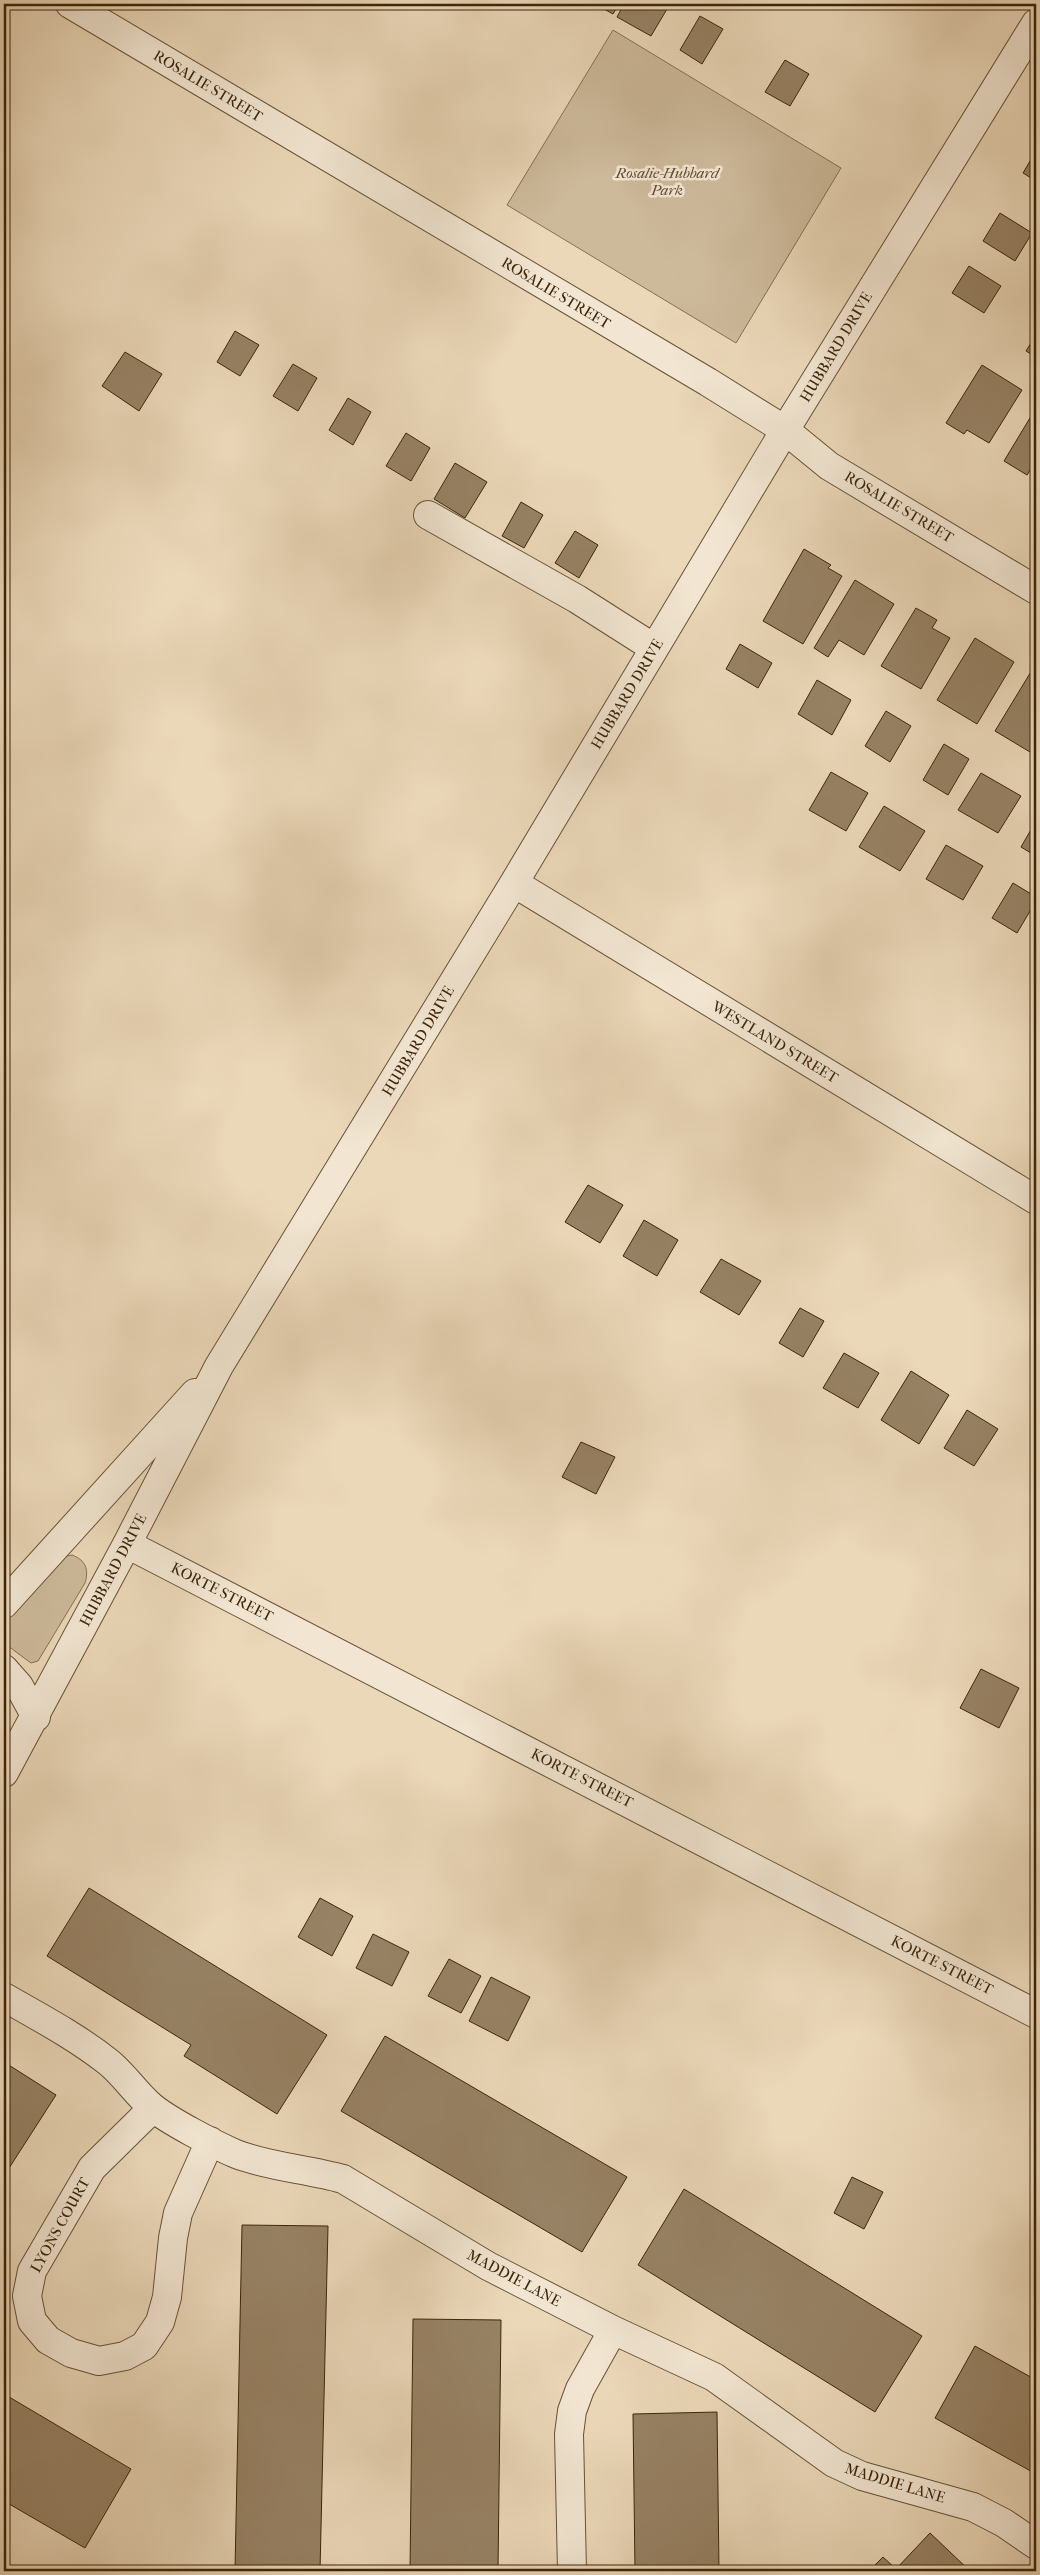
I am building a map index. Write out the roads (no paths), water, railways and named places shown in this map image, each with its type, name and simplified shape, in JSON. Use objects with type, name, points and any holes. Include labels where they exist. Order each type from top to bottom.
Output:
[{"type":"street","name":"ROSALIE STREET","points":[[70,4],[785,430],[829,466],[1036,590]]},
{"type":"street","name":"HUBBARD DRIVE","points":[[4,1773],[127,1544],[219,1366],[514,883],[785,430],[1036,22]]},
{"type":"street","points":[[428,514],[577,599],[654,648]]},
{"type":"street","name":"WESTLAND STREET","points":[[514,883],[1036,1200]]},
{"type":"street","name":"HUBBARD DRIVE","points":[[4,1604],[219,1366]]},
{"type":"street","name":"KORTE STREET","points":[[127,1544],[1036,2014]]},
{"type":"street","points":[[4,1669],[19,1686],[36,1716]]},
{"type":"street","name":"MADDIE LANE","points":[[4,1997],[86,2046],[110,2063],[152,2108],[210,2141],[235,2153],[261,2162],[318,2172],[343,2180],[488,2266],[613,2330],[714,2377],[834,2463],[862,2476],[972,2507],[1004,2523],[1036,2545]]},
{"type":"street","name":"LYONS COURT","points":[[152,2108],[92,2168],[32,2271],[27,2296],[32,2321],[48,2340],[71,2353],[99,2362],[125,2356],[144,2346],[160,2322],[168,2297],[173,2238],[178,2213],[210,2141]]},
{"type":"street","points":[[572,2571],[569,2434],[572,2411],[580,2389],[613,2330]]},
{"type":"park label","name":"Rosalie-Hubbard Park","points":[[667,182]]}]
